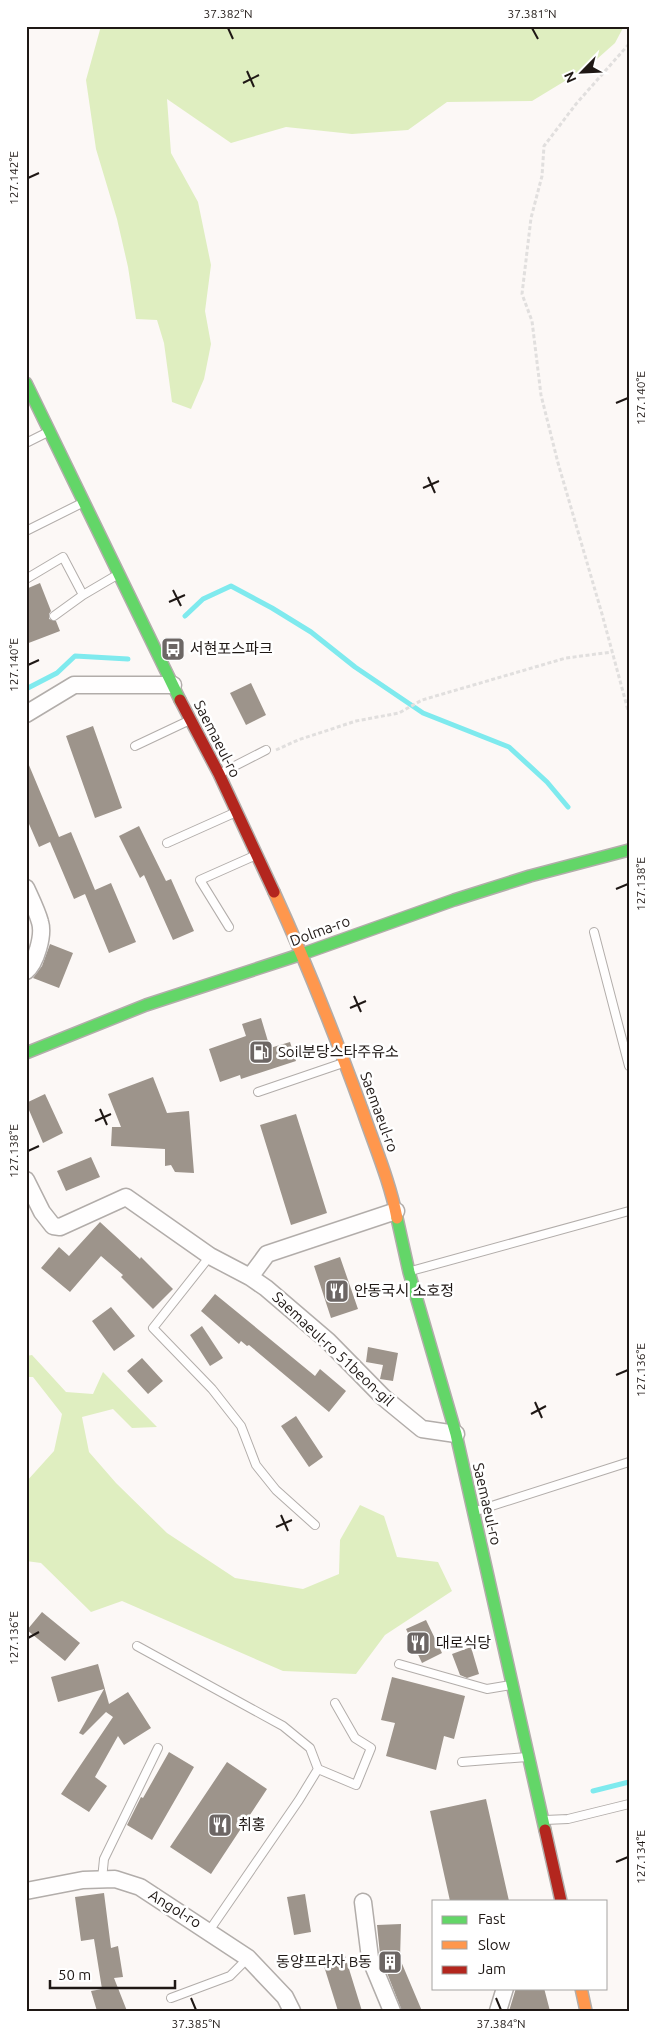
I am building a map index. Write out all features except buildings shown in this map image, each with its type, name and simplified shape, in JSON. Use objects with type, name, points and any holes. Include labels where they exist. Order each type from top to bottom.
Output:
[{"type":"street","name":"Saemaeul-ro","points":[[26,383],[190,720],[219,774],[302,954],[383,1168],[396,1211],[409,1272],[456,1434],[561,1900]]},
{"type":"street","points":[[26,714],[74,685],[173,684]]},
{"type":"street","name":"Dolma-ro","points":[[26,1053],[146,1005],[302,954],[463,897],[530,876],[629,850]]},
{"type":"street","points":[[26,888],[41,924],[39,949],[31,967],[26,971]]},
{"type":"street","name":"Saemaeul-ro 51beon-gil","points":[[26,1180],[42,1212],[53,1226],[60,1227],[126,1197],[210,1256],[250,1277],[266,1288],[328,1341],[383,1397],[422,1429],[456,1434]]},
{"type":"street","points":[[250,1277],[267,1254],[396,1211]]},
{"type":"street","name":"Angol-ro","points":[[26,1891],[83,1880],[102,1879],[115,1879],[140,1887],[210,1931],[248,1958],[285,1997],[292,2011]]},
{"type":"street","points":[[363,1902],[370,1958],[392,2011]]},
{"type":"street","points":[[498,2011],[504,1990]]},
{"type":"street","points":[[581,1990],[586,2011]]},
{"type":"lane","points":[[26,443],[49,430]]},
{"type":"lane","points":[[26,532],[84,502]]},
{"type":"lane","points":[[26,579],[64,557],[83,596]]},
{"type":"lane","points":[[54,616],[118,574]]},
{"type":"lane","points":[[135,746],[190,720]]},
{"type":"lane","points":[[219,774],[266,750]]},
{"type":"lane","points":[[167,843],[236,812]]},
{"type":"lane","points":[[229,927],[200,880],[256,856]]},
{"type":"lane","points":[[594,932],[629,1066]]},
{"type":"lane","points":[[258,1092],[344,1062]]},
{"type":"lane","points":[[409,1272],[629,1211]]},
{"type":"lane","points":[[210,1256],[154,1328],[212,1389],[241,1426],[256,1465],[276,1490],[315,1525]]},
{"type":"lane","points":[[474,1511],[629,1462]]},
{"type":"lane","points":[[137,1646],[283,1726],[310,1748],[318,1769],[356,1785],[371,1748],[355,1738],[334,1703]]},
{"type":"lane","points":[[399,1664],[487,1689],[513,1685]]},
{"type":"lane","points":[[102,1879],[104,1859],[158,1748]]},
{"type":"lane","points":[[462,1762],[529,1757]]},
{"type":"lane","points":[[210,1931],[318,1769]]},
{"type":"lane","points":[[543,1820],[568,1819],[629,1804]]},
{"type":"lane","points":[[171,1998],[230,1976],[248,1958]]},
{"type":"path","points":[[629,44],[576,104],[544,146],[542,176],[529,228],[522,294],[532,321],[541,395],[558,463],[629,714]]},
{"type":"path","points":[[266,750],[276,750],[298,740],[356,722],[399,713],[422,700],[566,658],[612,652]]},
{"type":"green space","points":[[101,26],[624,26],[615,43],[588,67],[532,101],[447,102],[408,130],[352,134],[286,127],[231,143],[167,99],[171,153],[198,202],[211,265],[205,311],[211,344],[204,379],[191,409],[172,402],[164,343],[157,320],[136,319],[128,267],[117,219],[96,149],[86,80]]},
{"type":"green space","points":[[32,1355],[66,1392],[93,1394],[103,1372],[157,1427],[132,1428],[113,1409],[82,1417],[89,1452],[116,1483],[167,1533],[235,1578],[303,1589],[339,1574],[340,1540],[360,1505],[384,1516],[397,1557],[438,1562],[452,1591],[385,1635],[356,1674],[283,1671],[122,1601],[91,1612],[41,1563],[26,1561],[26,1482],[54,1451],[62,1414],[33,1377],[26,1377],[26,1356]]},
{"type":"waterway","points":[[185,616],[203,599],[231,586],[311,632],[355,667],[423,713],[509,747],[547,782],[568,807]]},
{"type":"waterway","points":[[26,689],[57,673],[75,656],[128,659]]},
{"type":"waterway","points":[[593,1791],[629,1782]]},
{"type":"traffic: fast","points":[[26,383],[180,700]]},
{"type":"traffic: fast","points":[[26,1053],[146,1005],[302,954],[454,900],[530,876],[629,850]]},
{"type":"traffic: fast","points":[[397,1218],[409,1272],[456,1434],[545,1830]]},
{"type":"traffic: slow","points":[[274,892],[310,974],[342,1057],[382,1165],[397,1218]]},
{"type":"traffic: slow","points":[[581,1990],[586,2011]]},
{"type":"traffic: jam","points":[[180,700],[219,774],[274,892]]},
{"type":"traffic: jam","points":[[545,1830],[561,1900]]},
{"type":"place","name":"서현포스파크","points":[[173,649]]},
{"type":"place","name":"Soil분당스타주유소","points":[[261,1052]]},
{"type":"place","name":"안동국시 소호정","points":[[337,1291]]},
{"type":"place","name":"대로식당","points":[[418,1643]]},
{"type":"place","name":"취홍","points":[[220,1825]]},
{"type":"place","name":"동양프라자 B동","points":[[390,1962]]}]
